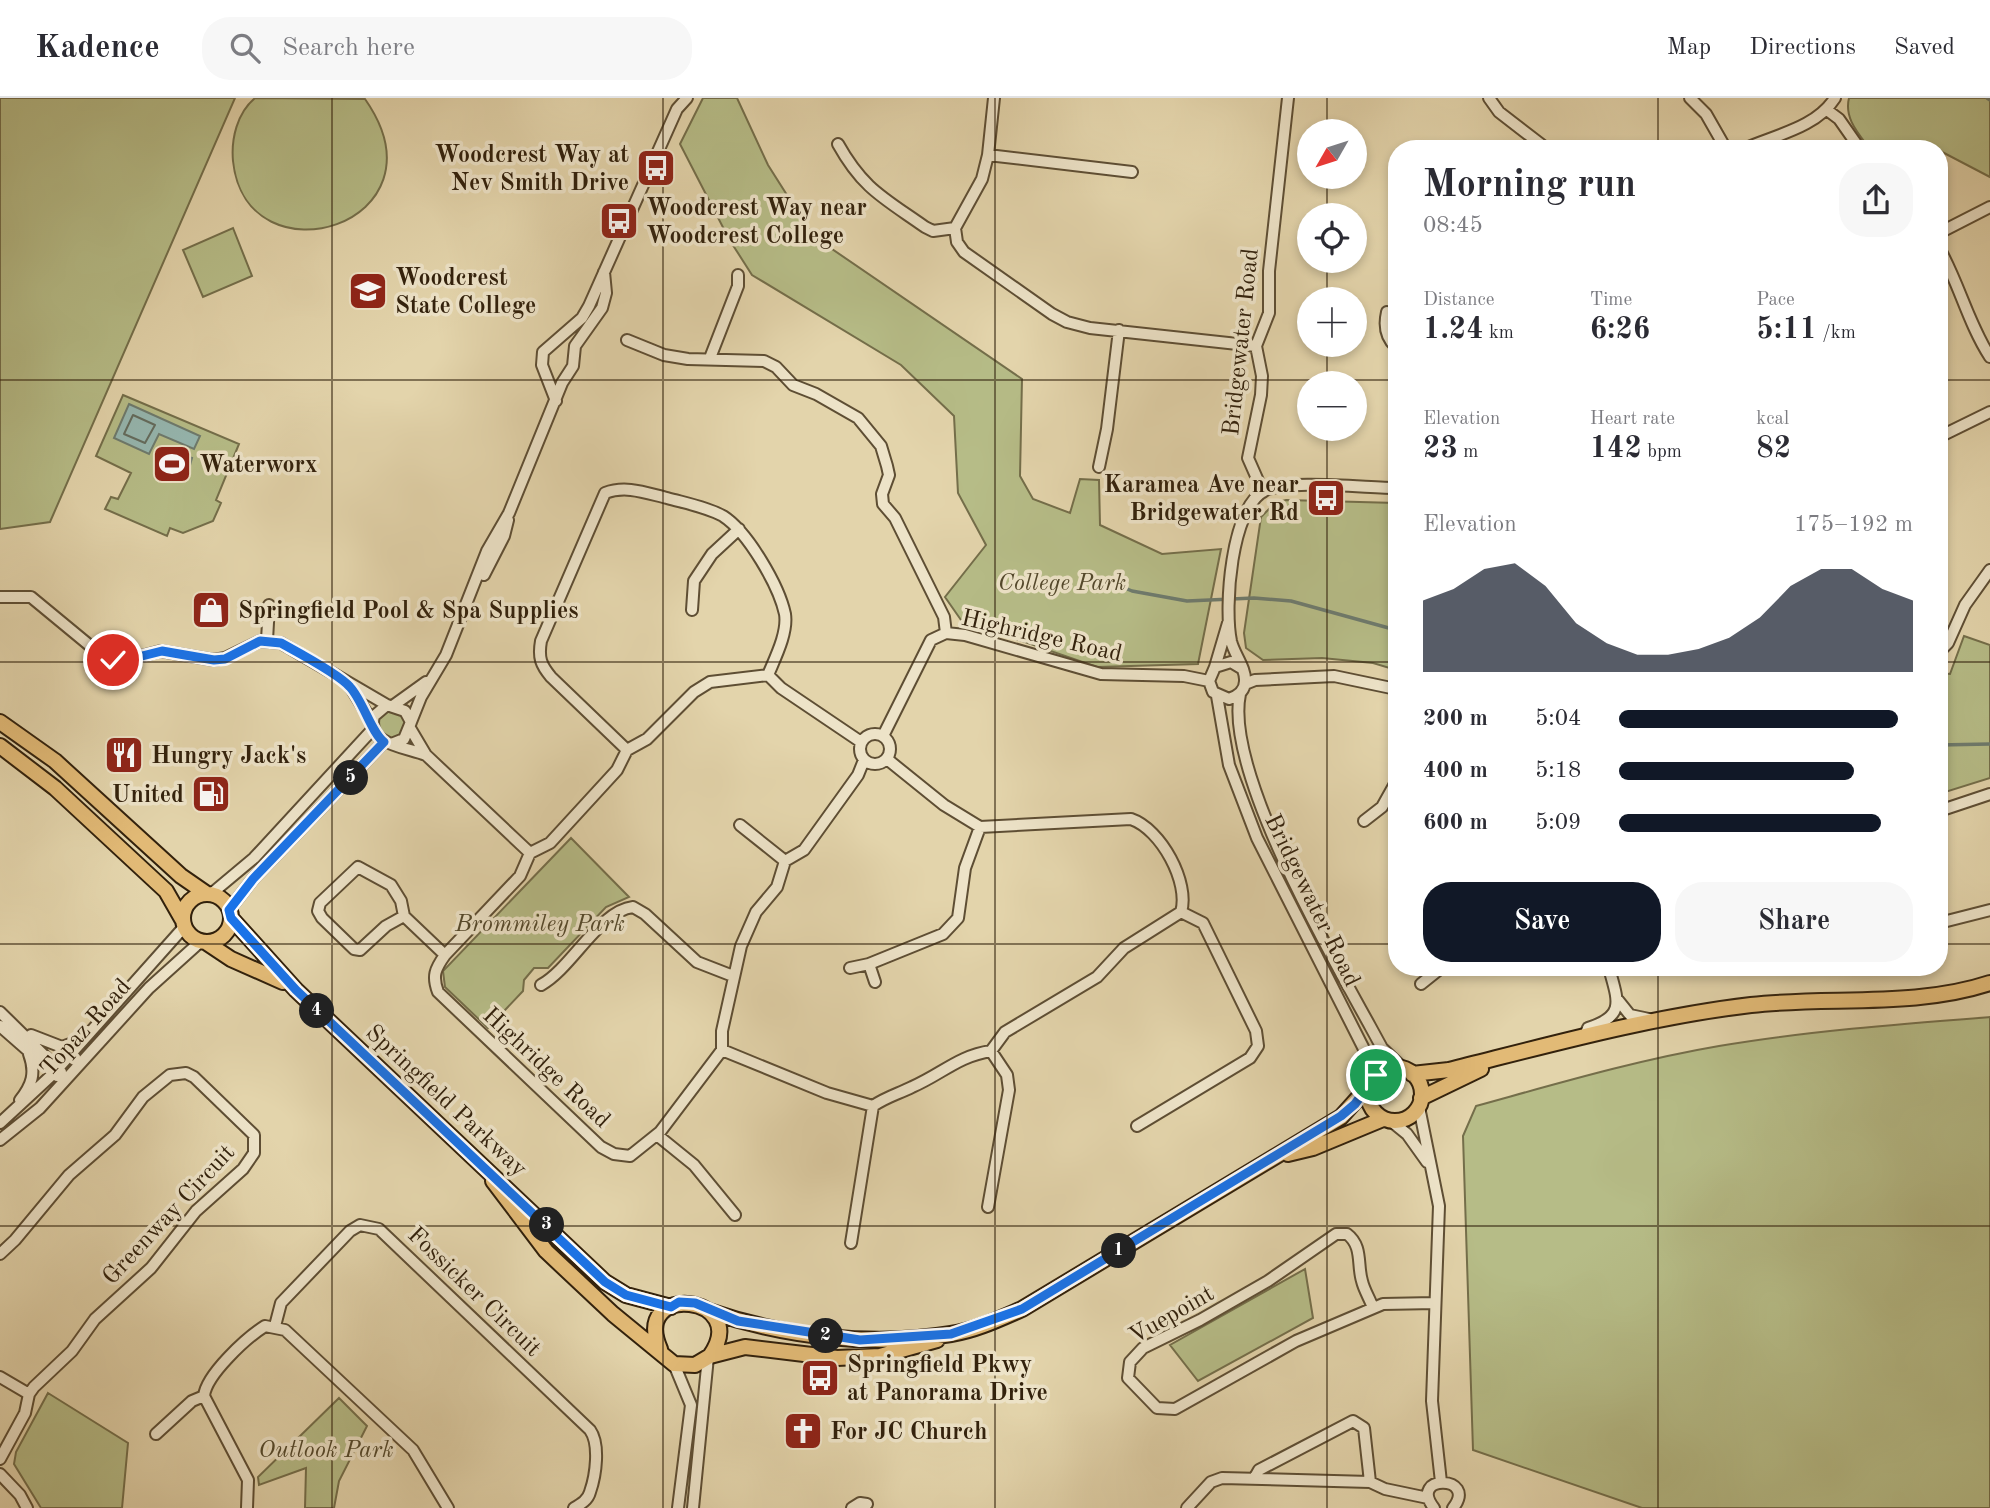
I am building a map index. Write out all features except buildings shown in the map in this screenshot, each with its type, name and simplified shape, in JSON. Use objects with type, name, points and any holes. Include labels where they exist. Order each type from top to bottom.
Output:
[{"type":"main road","points":[[0,722],[55,761],[181,876],[225,903],[230,914],[226,932],[204,942],[183,923],[166,891],[55,788],[0,746]]},
{"type":"main road","points":[[183,923],[190,901],[209,894]]},
{"type":"main road","name":"Springfield Parkway","points":[[230,914],[296,990],[615,1290],[671,1307]]},
{"type":"main road","name":"Springfield Parkway","points":[[204,942],[231,959],[269,974],[296,990]]},
{"type":"main road","points":[[489,1174],[504,1199],[546,1251],[612,1314],[660,1349],[674,1364],[695,1365],[709,1357],[745,1347],[837,1358],[869,1357],[899,1353],[1022,1309],[1341,1116],[1384,1069],[1445,1071],[1653,1020],[1756,1005],[1945,993],[1990,983]]},
{"type":"main road","points":[[1261,1165],[1387,1120],[1407,1118],[1420,1102],[1520,1052]]},
{"type":"main road","points":[[1408,1071],[1421,1087],[1420,1102]]},
{"type":"main road","points":[[1370,1083],[1370,1105],[1387,1120]]},
{"type":"main road","points":[[660,1349],[656,1327],[663,1312],[687,1302],[709,1311],[786,1331],[860,1340],[951,1334]]},
{"type":"main road","points":[[709,1311],[718,1333],[709,1357]]},
{"type":"street","points":[[556,401],[541,357],[550,345],[582,318],[678,103],[687,98]]},
{"type":"street","points":[[994,98],[988,155],[976,194],[955,228],[957,242],[964,252],[1067,323],[1256,346]]},
{"type":"street","name":"Bridgewater Road","points":[[1214,667],[1228,620],[1241,518],[1251,501],[1263,492],[1248,458],[1261,395],[1262,376],[1256,346],[1269,313],[1269,271],[1288,98]]},
{"type":"street","points":[[1489,98],[1499,112],[1535,140]]},
{"type":"street","points":[[1767,140],[1792,130],[1827,110],[1835,98]]},
{"type":"street","points":[[1695,100],[1720,140]]},
{"type":"street","points":[[1827,110],[1839,119],[1854,140]]},
{"type":"street","points":[[838,144],[859,179],[869,188],[933,231],[955,228]]},
{"type":"street","points":[[988,155],[1132,172]]},
{"type":"street","points":[[1948,228],[1990,206]]},
{"type":"street","points":[[1948,266],[1962,293],[1972,325],[1989,353]]},
{"type":"street","points":[[230,914],[253,879],[389,743],[404,739],[474,589],[487,551],[509,513],[567,374],[573,366],[573,355],[579,340],[602,308],[606,293],[604,272]]},
{"type":"street","points":[[710,358],[738,286],[738,275]]},
{"type":"street","points":[[1387,312],[1385,324],[1388,337]]},
{"type":"street","points":[[1099,467],[1107,429],[1119,330]]},
{"type":"street","points":[[626,340],[664,355],[688,359],[764,361],[776,367],[793,385],[847,410],[867,428],[881,446],[889,475],[882,494],[883,504],[895,518],[944,617],[946,633]]},
{"type":"street","points":[[550,345],[563,345],[573,355]]},
{"type":"street","points":[[545,370],[556,376],[567,374]]},
{"type":"street","points":[[1948,433],[1990,412]]},
{"type":"street","points":[[1263,492],[1293,486],[1388,488]]},
{"type":"street","points":[[627,750],[551,677],[541,665],[538,653],[605,494],[618,488],[636,490],[702,508],[722,516],[739,529],[755,548],[785,615],[783,634],[768,675]]},
{"type":"street","points":[[692,610],[694,581],[712,554],[739,529]]},
{"type":"street","points":[[1948,643],[1965,605],[1990,570]]},
{"type":"street","points":[[0,597],[30,597],[100,654],[113,660],[122,661],[162,651],[214,660],[267,640],[281,643],[350,686],[405,711],[426,755],[530,853],[550,843],[617,770],[627,750],[647,739],[681,703],[710,682],[768,675]]},
{"type":"street","points":[[267,640],[269,605]]},
{"type":"street","name":"Bridgewater Road","points":[[1228,620],[1231,643],[1245,680],[1237,708],[1241,740],[1263,812],[1382,1048],[1408,1071]]},
{"type":"street","name":"Highridge Road","points":[[883,736],[932,640],[946,633],[965,635],[1101,674],[1184,676],[1209,681]]},
{"type":"street","points":[[1245,680],[1231,662],[1214,667],[1209,681],[1217,696],[1229,699],[1245,680],[1335,676],[1388,687]]},
{"type":"street","points":[[209,894],[254,858],[372,725],[377,711],[391,705],[435,674]]},
{"type":"street","points":[[768,675],[781,688],[861,742]]},
{"type":"street","points":[[350,686],[372,725],[389,743],[426,755]]},
{"type":"street","name":"Bridgewater Road","points":[[1217,696],[1229,765],[1256,838],[1367,1055],[1370,1083]]},
{"type":"street","points":[[871,734],[883,736],[890,747],[887,760],[876,765],[864,760],[860,751],[861,742],[871,734]]},
{"type":"street","points":[[864,760],[858,775],[804,850],[785,861],[777,887],[748,927],[733,975],[722,1031],[722,1050],[827,1093],[873,1106]]},
{"type":"street","points":[[851,1243],[873,1106],[887,1096],[912,1087],[967,1055],[991,1051],[1006,1032],[1097,977],[1124,948],[1181,912],[1185,899],[1183,887],[1158,835],[1145,824],[1131,819],[980,827],[944,805],[887,760]]},
{"type":"street","points":[[1948,808],[1990,794]]},
{"type":"street","points":[[1364,821],[1382,807],[1388,796]]},
{"type":"street","points":[[740,825],[785,861]]},
{"type":"street","points":[[850,968],[869,964],[943,934],[951,927],[958,918],[965,868],[980,827]]},
{"type":"street","name":"Highridge Road","points":[[530,853],[520,876],[435,969],[433,980],[438,992],[601,1147],[614,1154],[630,1156],[657,1135],[722,1050]]},
{"type":"street","points":[[404,916],[386,926],[360,950],[354,949],[318,911],[320,903],[358,867],[391,885],[401,901],[404,916],[445,956]]},
{"type":"street","points":[[541,985],[554,978],[614,913],[633,907],[645,914],[697,962],[733,975]]},
{"type":"street","points":[[1948,921],[1990,910]]},
{"type":"street","points":[[1137,1126],[1250,1058],[1258,1046],[1256,1031],[1203,923],[1181,912]]},
{"type":"street","name":"Topaz Road","points":[[1,1122],[56,1071],[183,923]]},
{"type":"street","name":"Topaz Road","points":[[0,1140],[40,1108],[149,988],[204,942]]},
{"type":"street","points":[[869,964],[875,982]]},
{"type":"street","points":[[1421,984],[1431,976]]},
{"type":"street","points":[[1611,976],[1618,1000],[1630,1015],[1653,1020]]},
{"type":"street","points":[[1585,1036],[1588,1028],[1611,1020],[1618,1000]]},
{"type":"street","points":[[0,1012],[65,1080]]},
{"type":"street","points":[[16,1027],[43,1042],[62,1046],[80,1040]]},
{"type":"street","points":[[1,1028],[56,1071]]},
{"type":"street","name":"Topaz Road","points":[[1,1122],[31,1086],[34,1067],[28,1051]]},
{"type":"street","points":[[988,1207],[1009,1090],[1007,1075],[991,1051]]},
{"type":"street","name":"Greenway Circuit","points":[[0,1254],[15,1241],[69,1175],[115,1135],[143,1097],[170,1074],[186,1073],[194,1077],[254,1135],[254,1153],[243,1169],[196,1211],[150,1268],[95,1319],[72,1351],[29,1394],[25,1413],[0,1459]]},
{"type":"street","points":[[1420,1102],[1439,1206],[1432,1401],[1441,1482]]},
{"type":"street","points":[[1387,1120],[1407,1134],[1430,1168]]},
{"type":"street","points":[[657,1135],[694,1165],[735,1215]]},
{"type":"street","name":"Fossicker Circuit","points":[[275,1326],[281,1303],[350,1231],[360,1225],[379,1229],[590,1430],[597,1445],[590,1492],[586,1500],[574,1508]]},
{"type":"street","name":"Vuepoint","points":[[1373,1308],[1362,1282],[1360,1256],[1354,1241],[1347,1234],[1336,1234],[1268,1282],[1200,1321],[1143,1348],[1130,1362],[1128,1378],[1157,1408],[1175,1409],[1296,1341],[1373,1308],[1405,1301],[1434,1303]]},
{"type":"street","points":[[247,1508],[248,1480],[204,1396],[210,1379],[254,1333],[265,1326],[285,1330],[413,1450],[448,1508]]},
{"type":"street","points":[[693,1508],[709,1357]]},
{"type":"street","points":[[674,1364],[691,1405],[678,1508]]},
{"type":"street","points":[[0,1377],[29,1394]]},
{"type":"street","points":[[156,1434],[192,1401],[204,1396]]},
{"type":"street","points":[[1255,1478],[1259,1470],[1353,1421],[1364,1428],[1370,1482]]},
{"type":"street","points":[[0,1474],[20,1495],[27,1508]]},
{"type":"street","points":[[1187,1508],[1217,1479],[1255,1478],[1370,1482],[1431,1503],[1433,1486],[1441,1482],[1453,1485],[1458,1492],[1453,1508]]},
{"type":"street","points":[[852,1508],[860,1503],[867,1504]]},
{"type":"green space","points":[[0,98],[235,98],[50,522],[0,529]]},
{"type":"green space","points":[[255,98],[365,99],[385,143],[383,179],[365,207],[337,224],[304,230],[271,222],[246,199],[233,161],[233,144],[236,127]]},
{"type":"green space","name":"College Park","points":[[703,98],[737,98],[768,165],[813,236],[1022,379],[1020,476],[1033,499],[1070,513],[1080,479],[1099,480],[1100,525],[1162,554],[1221,549],[1198,664],[1097,667],[961,620],[945,597],[986,545],[958,493],[954,416],[901,365],[752,275],[729,239],[680,144]]},
{"type":"green space","points":[[1849,98],[1990,98],[1990,177],[1948,155],[1948,140],[1864,140],[1850,119]]},
{"type":"green space","points":[[233,228],[252,276],[203,297],[183,250]]},
{"type":"green space","name":"Waterworx","points":[[123,395],[239,444],[216,500],[221,503],[213,521],[183,533],[170,528],[167,536],[105,509],[111,497],[118,499],[131,473],[96,456]]},
{"type":"green space","points":[[1286,500],[1388,503],[1388,668],[1373,663],[1322,658],[1263,660],[1246,648],[1244,633],[1261,517],[1275,503]]},
{"type":"green space","points":[[1964,636],[1990,645],[1990,778],[1948,791],[1948,674]]},
{"type":"green space","points":[[391,710],[401,714],[405,724],[401,734],[391,738],[381,734],[377,724],[381,714]]},
{"type":"green space","name":"Brommiley Park","points":[[571,838],[629,897],[606,907],[548,968],[534,968],[524,980],[523,991],[488,1028],[445,987],[443,971]]},
{"type":"green space","points":[[1990,1017],[1990,1508],[1642,1508],[1473,1450],[1463,1136],[1476,1106],[1627,1065],[1719,1046],[1820,1032]]},
{"type":"green space","points":[[1305,1269],[1313,1318],[1198,1381],[1170,1345]]},
{"type":"green space","points":[[48,1393],[128,1443],[122,1508],[41,1508],[14,1464],[16,1452]]},
{"type":"green space","name":"Outlook Park","points":[[339,1398],[367,1426],[339,1481],[334,1508],[305,1508],[306,1468],[259,1485],[258,1477]]},
{"type":"water","points":[[129,404],[200,436],[194,449],[159,434],[149,454],[114,438]]},
{"type":"water","points":[[169,451],[192,458],[188,473],[177,479],[167,471],[160,474],[159,467]]},
{"type":"waterway","points":[[1101,578],[1132,591],[1187,601],[1254,598],[1291,601],[1388,628]]},
{"type":"waterway","points":[[1948,745],[1990,744]]},
{"type":"place","name":"Woodcrest Way at Nev Smith Drive","points":[[656,168]]},
{"type":"place","name":"Woodcrest Way near Woodcrest College","points":[[619,221]]},
{"type":"place","name":"Woodcrest State College","points":[[368,291]]},
{"type":"place","name":"Waterworx","points":[[172,464]]},
{"type":"place","name":"Karamea Ave near Bridgewater Rd","points":[[1326,498]]},
{"type":"place","name":"Springfield Pool & Spa Supplies","points":[[211,610]]},
{"type":"place","name":"Hungry Jack's","points":[[124,755]]},
{"type":"place","name":"United","points":[[211,794]]},
{"type":"place","name":"Springfield Pkwy at Panorama Drive","points":[[820,1378]]},
{"type":"place","name":"For JC Church","points":[[803,1431]]},
{"type":"route","points":[[113,660],[122,661],[162,651],[206,660],[225,659],[267,640],[281,643],[350,686],[366,710],[374,733],[384,742],[253,879],[229,910],[231,918],[296,990],[489,1174],[510,1189],[605,1282],[615,1290],[641,1300],[671,1307],[679,1302],[695,1303],[738,1321],[860,1340],[951,1334],[973,1329],[1022,1309],[1341,1116],[1355,1104],[1376,1075]]}]
